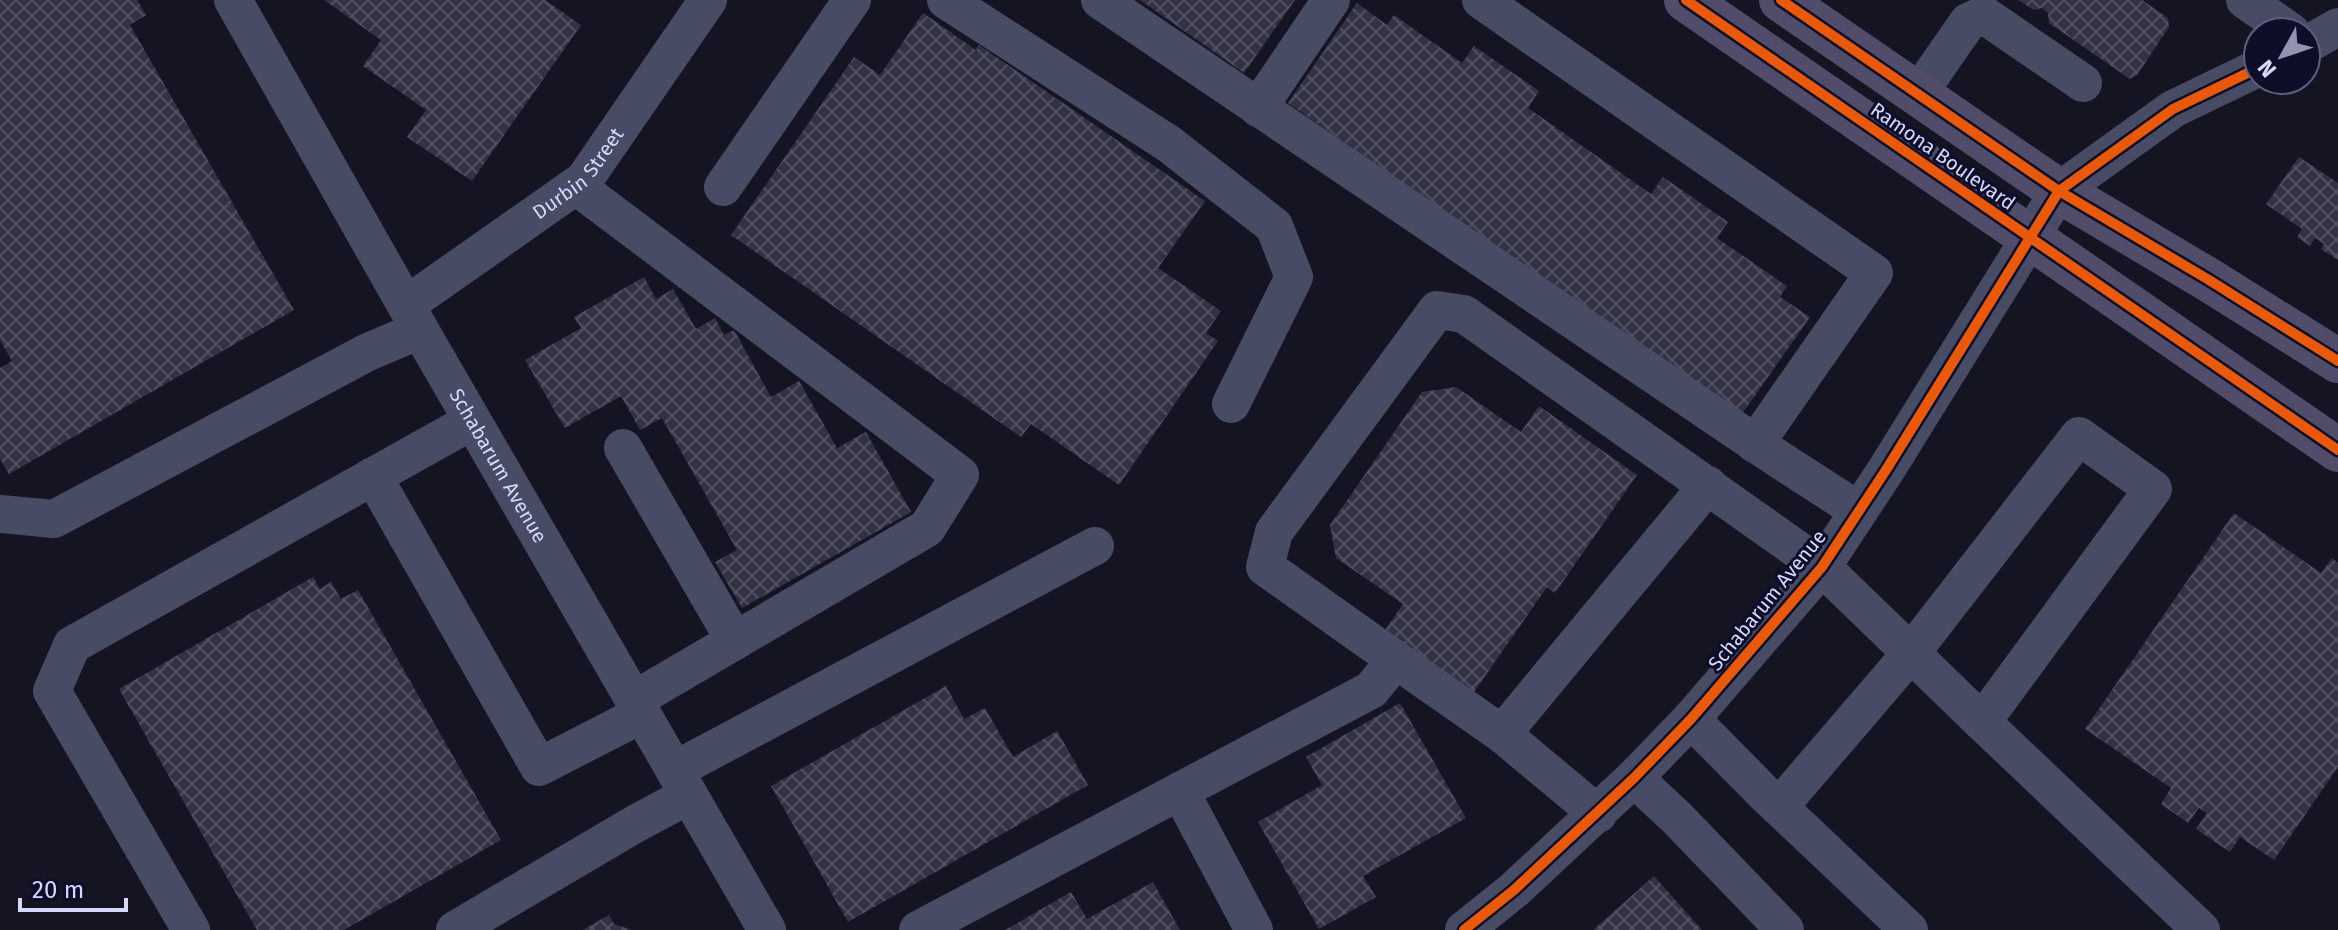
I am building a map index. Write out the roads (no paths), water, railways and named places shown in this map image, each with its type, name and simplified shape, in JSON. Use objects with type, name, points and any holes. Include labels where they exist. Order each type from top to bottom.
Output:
[{"type":"main road","name":"Ramona Boulevard","points":[[1686,0],[2338,450]]},
{"type":"main road","name":"Ramona Boulevard","points":[[1781,0],[2059,191],[2338,361]]},
{"type":"street","name":"Schabarum Avenue","points":[[233,0],[767,930]]},
{"type":"street","points":[[723,187],[852,0]]},
{"type":"street","points":[[946,0],[1169,144],[1274,226],[1294,277],[1231,404]]},
{"type":"street","points":[[1100,0],[1755,444],[1859,511]]},
{"type":"street","points":[[1258,108],[1331,0]]},
{"type":"street","points":[[1481,0],[1874,273],[1755,444]]},
{"type":"street","points":[[2245,0],[2272,16]]},
{"type":"street","name":"Durbin Street","points":[[0,514],[54,519],[368,352],[584,180],[698,4]]},
{"type":"street","points":[[1918,94],[1968,22],[1984,15],[2083,83]]},
{"type":"street","points":[[2059,191],[2173,109],[2242,76]]},
{"type":"street","points":[[373,476],[539,767],[638,707],[735,641],[927,528],[960,475],[576,186]]},
{"type":"street","name":"Schabarum Avenue","points":[[1464,930],[1514,890],[1634,778],[1691,719],[1822,567],[2059,191]]},
{"type":"street","points":[[1598,814],[1502,734],[1265,567],[1274,532],[1437,310],[1464,314],[1822,567],[2201,930]]},
{"type":"street","points":[[191,930],[52,691],[72,645],[472,421]]},
{"type":"street","points":[[1779,807],[1911,653],[2079,436],[2153,489],[1982,722]]},
{"type":"street","points":[[623,448],[735,641]]},
{"type":"street","points":[[1502,734],[1708,485]]},
{"type":"street","points":[[455,930],[635,824],[682,782],[1095,546]]},
{"type":"street","points":[[918,930],[1371,690],[1396,660]]},
{"type":"street","points":[[1691,719],[1909,930]]},
{"type":"street","points":[[1634,778],[1785,930]]},
{"type":"street","points":[[1180,791],[1254,930]]}]
